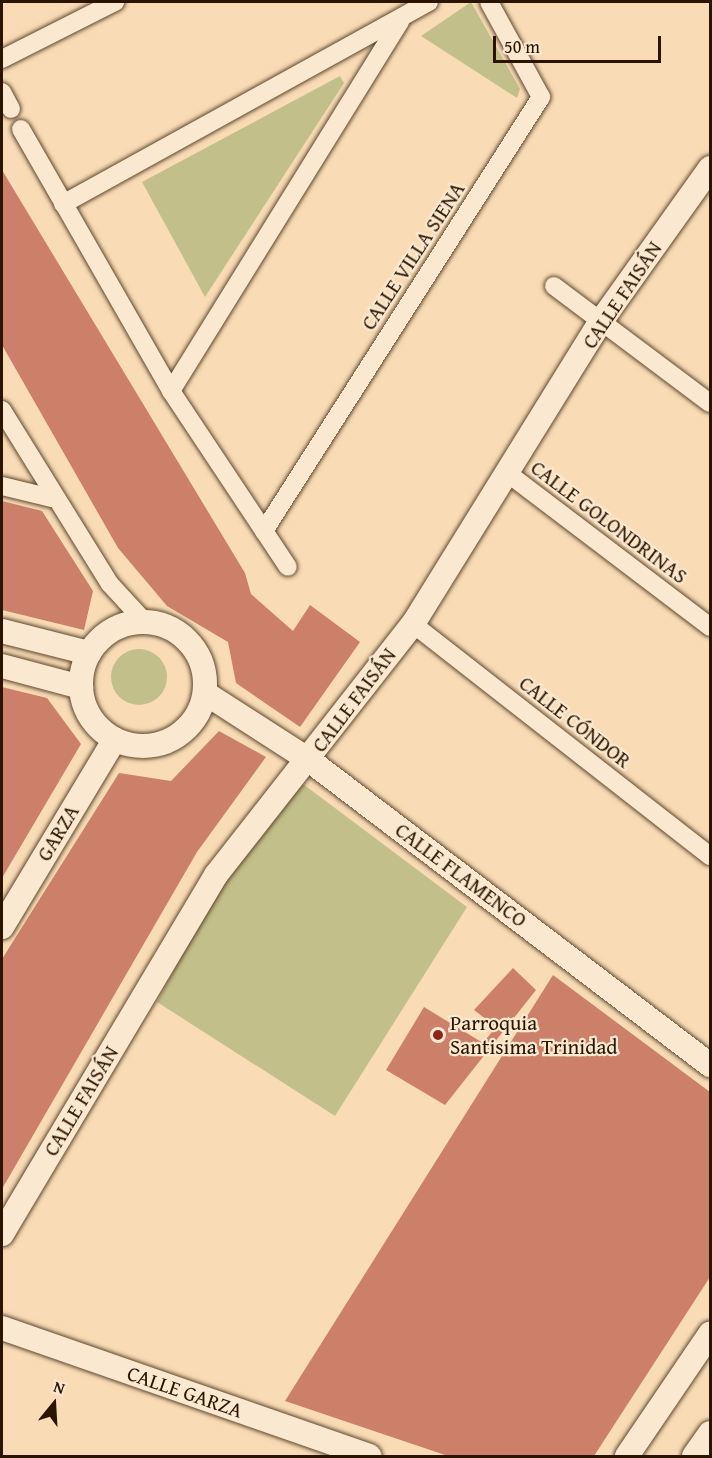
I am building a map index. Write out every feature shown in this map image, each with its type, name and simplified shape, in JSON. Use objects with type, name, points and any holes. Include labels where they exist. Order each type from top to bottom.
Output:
[{"type":"main road","name":"CALLE FAISÁN","points":[[2,1234],[216,875],[309,759],[412,624],[510,475],[601,321],[708,178]]},
{"type":"main road","points":[[144,621],[165,625],[190,644],[205,672],[205,693],[199,712],[172,739],[144,746],[115,739],[86,708],[81,687],[89,653],[103,636],[144,621]]},
{"type":"main road","points":[[2,631],[89,653]]},
{"type":"main road","points":[[2,666],[81,687]]},
{"type":"main road","name":"CALLE FLAMENCO","points":[[205,693],[309,759],[711,1065]]},
{"type":"main road","name":"GARZA","points":[[2,927],[115,739]]},
{"type":"main road","name":"CALLE GARZA","points":[[2,1328],[369,1456]]},
{"type":"main road","points":[[627,1456],[711,1334]]},
{"type":"main road","points":[[694,1456],[711,1432]]},
{"type":"street","points":[[2,59],[116,2]]},
{"type":"street","points":[[63,204],[400,21],[429,2]]},
{"type":"street","name":"CALLE VILLA SIENA","points":[[264,531],[542,97],[489,2]]},
{"type":"street","points":[[171,391],[400,21]]},
{"type":"street","points":[[2,92],[11,109]]},
{"type":"street","points":[[21,129],[171,391],[288,567]]},
{"type":"street","points":[[554,286],[711,403]]},
{"type":"street","points":[[2,410],[52,498],[110,584],[144,621]]},
{"type":"street","name":"CALLE GOLONDRINAS","points":[[510,475],[711,627]]},
{"type":"street","points":[[2,486],[52,498]]},
{"type":"street","name":"CALLE CÓNDOR","points":[[412,624],[711,856]]},
{"type":"shaded area","points":[[471,2],[520,89],[517,98],[421,36]]},
{"type":"shaded area","points":[[340,76],[344,83],[205,297],[142,182]]},
{"type":"shaded area","points":[[139,649],[150,651],[159,657],[165,666],[167,677],[165,688],[159,697],[150,703],[139,705],[128,703],[119,697],[113,688],[111,677],[113,666],[119,657],[128,651]]},
{"type":"shaded area","points":[[303,784],[467,907],[335,1116],[157,1002],[224,876]]},
{"type":"building","points":[[2,170],[245,573],[251,594],[293,631],[310,605],[360,642],[300,727],[236,683],[228,642],[167,606],[118,548],[2,345]]},
{"type":"building","points":[[2,501],[42,511],[93,591],[84,630],[2,610]]},
{"type":"building","points":[[2,687],[47,698],[81,744],[2,878]]},
{"type":"building","points":[[219,731],[266,757],[197,852],[2,1189],[2,959],[119,773],[171,781]]},
{"type":"building","name":"Parroquia Santisima Trinidad","points":[[513,968],[536,990],[445,1105],[386,1070],[424,1007],[483,1043],[496,1027],[474,1010]]},
{"type":"building","points":[[553,975],[710,1092],[710,1277],[594,1456],[448,1456],[285,1401]]},
{"type":"place","name":"Parroquia Santisima Trinidad","points":[[438,1035]]}]
